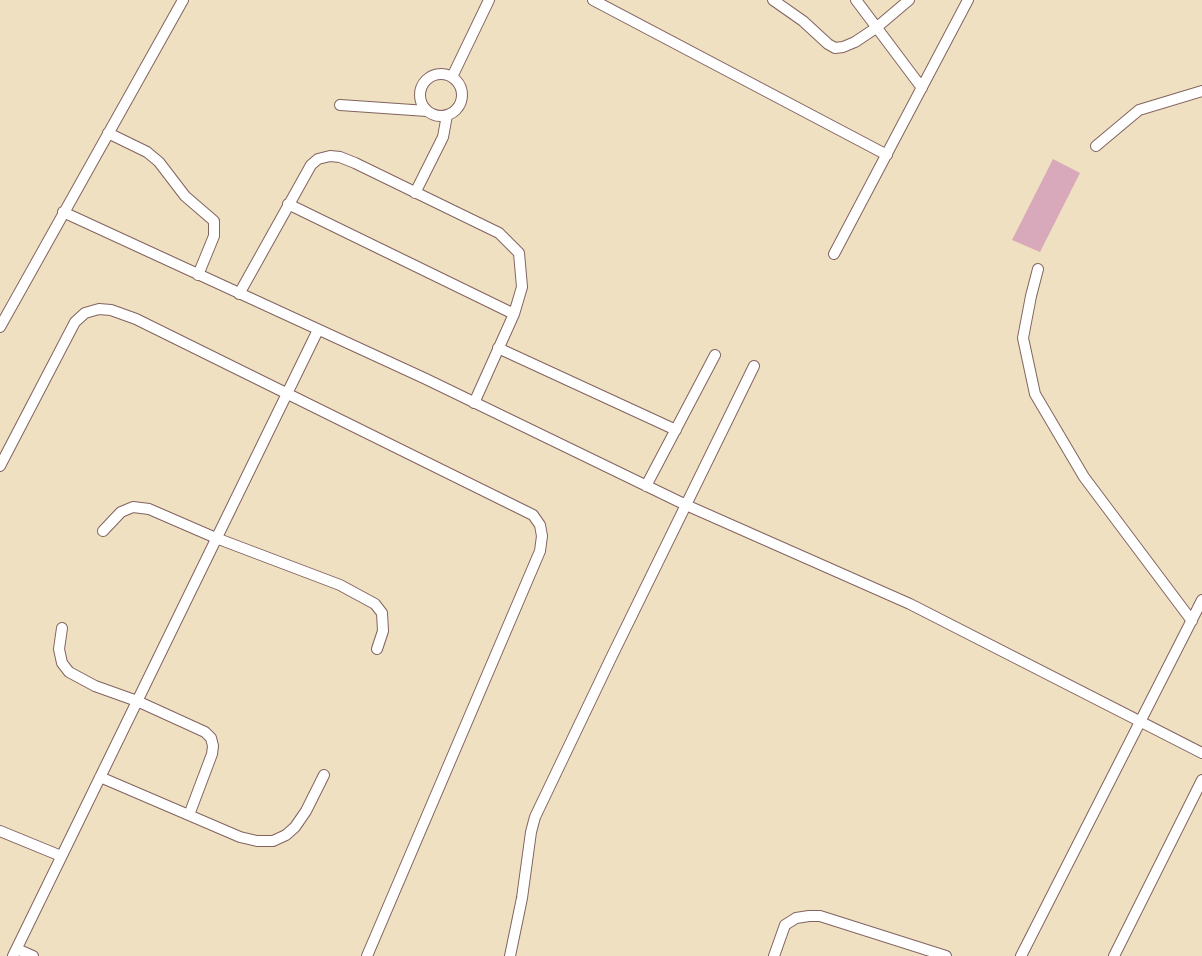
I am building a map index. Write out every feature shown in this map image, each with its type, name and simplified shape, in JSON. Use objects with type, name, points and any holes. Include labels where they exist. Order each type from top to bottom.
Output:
[{"type":"lane","points":[[0,327],[182,0]]},
{"type":"lane","points":[[452,77],[489,0]]},
{"type":"lane","points":[[593,0],[887,155]]},
{"type":"lane","points":[[773,0],[803,21],[828,44],[836,48],[855,42],[876,28],[909,0]]},
{"type":"lane","points":[[856,0],[922,88]]},
{"type":"lane","points":[[834,254],[968,0]]},
{"type":"lane","points":[[340,105],[427,111],[433,114],[447,115],[458,107],[462,94],[461,87],[452,77],[439,74],[426,79],[422,85],[420,99],[427,111]]},
{"type":"lane","points":[[1096,146],[1139,110],[1202,91]]},
{"type":"lane","points":[[415,193],[443,137],[447,115]]},
{"type":"lane","points":[[108,133],[147,152],[159,162],[185,196],[214,221],[214,236],[198,275]]},
{"type":"lane","points":[[239,294],[311,165],[318,159],[330,156],[340,157],[355,163],[499,233],[519,253],[522,287],[514,314],[474,403]]},
{"type":"lane","points":[[288,204],[514,314]]},
{"type":"lane","points":[[63,212],[474,403],[686,505],[910,604],[1202,753]]},
{"type":"lane","points":[[1038,269],[1023,338],[1035,394],[1084,477],[1192,621]]},
{"type":"lane","points":[[0,466],[75,322],[84,313],[99,309],[111,310],[136,319],[533,515],[540,525],[542,536],[540,551],[367,956]]},
{"type":"lane","points":[[33,956],[15,952],[318,330]]},
{"type":"lane","points":[[498,348],[676,430]]},
{"type":"lane","points":[[646,486],[715,355]]},
{"type":"lane","points":[[510,956],[522,898],[531,832],[536,817],[611,658],[754,366]]},
{"type":"lane","points":[[103,531],[121,512],[133,507],[149,509],[216,538],[340,586],[374,604],[382,613],[383,631],[377,649]]},
{"type":"lane","points":[[1021,956],[1202,600]]},
{"type":"lane","points":[[62,628],[59,649],[62,663],[69,672],[95,686],[137,701],[204,732],[211,738],[213,746],[212,754],[189,815]]},
{"type":"lane","points":[[100,777],[240,837],[257,841],[273,841],[286,835],[295,827],[306,811],[324,775]]},
{"type":"lane","points":[[1114,956],[1202,780]]},
{"type":"lane","points":[[0,831],[61,856]]},
{"type":"lane","points":[[774,956],[786,925],[796,918],[809,916],[820,916],[946,956]]},
{"type":"building","points":[[1053,159],[1080,173],[1040,252],[1012,240]]}]
